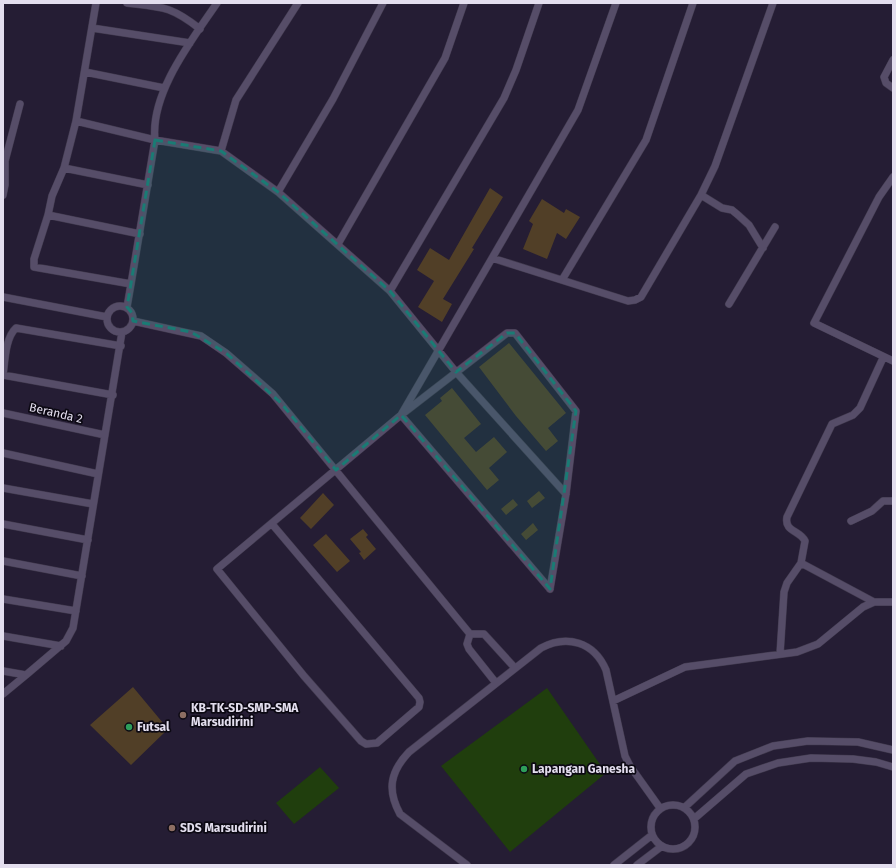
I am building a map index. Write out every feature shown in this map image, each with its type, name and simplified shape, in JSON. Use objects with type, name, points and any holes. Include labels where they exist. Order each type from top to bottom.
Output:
[{"type":"street","points":[[96,3],[76,121],[64,168],[52,196],[48,215],[34,259],[34,267],[131,284]]},
{"type":"street","points":[[127,3],[168,8],[183,15],[200,29]]},
{"type":"street","points":[[107,316],[111,328],[122,332],[130,328],[134,321],[132,313],[127,307],[155,140],[154,128],[164,88],[190,43],[217,3]]},
{"type":"street","points":[[221,151],[236,100],[298,3]]},
{"type":"street","points":[[278,192],[333,99],[384,3]]},
{"type":"street","points":[[338,244],[445,58],[464,3]]},
{"type":"street","points":[[390,291],[504,98],[516,70],[539,3]]},
{"type":"street","points":[[401,415],[578,110],[616,3]]},
{"type":"street","points":[[562,280],[646,140],[693,3]]},
{"type":"street","points":[[492,258],[628,301],[641,297],[701,195],[715,166],[773,3]]},
{"type":"street","points":[[92,28],[190,43]]},
{"type":"street","points":[[893,60],[884,77],[886,83],[893,88]]},
{"type":"street","points":[[84,72],[164,88]]},
{"type":"street","points":[[3,195],[5,184],[5,165],[20,104]]},
{"type":"street","points":[[76,121],[155,140],[221,151],[278,192],[390,291],[456,372],[566,494]]},
{"type":"street","points":[[64,168],[148,185]]},
{"type":"street","points":[[893,177],[879,197],[814,323],[893,361]]},
{"type":"street","points":[[701,195],[722,208],[732,210],[738,215],[749,225],[763,248]]},
{"type":"street","points":[[48,215],[140,234]]},
{"type":"street","points":[[729,304],[775,227]]},
{"type":"street","points":[[3,297],[107,316]]},
{"type":"street","points":[[107,316],[115,307],[127,307]]},
{"type":"street","points":[[134,321],[191,332],[201,336],[226,353],[281,403],[470,634]]},
{"type":"street","points":[[113,395],[3,375],[8,346],[12,334],[16,328],[121,346]]},
{"type":"street","points":[[3,694],[60,646],[69,636],[73,628],[98,474],[113,395],[122,332]]},
{"type":"street","points":[[272,524],[419,698],[419,707],[377,743],[366,744],[361,742],[304,676],[217,569],[401,415],[507,333],[515,333],[576,411],[566,494],[550,590],[401,415]]},
{"type":"street","points":[[780,654],[784,592],[787,583],[801,563],[805,541],[801,535],[788,527],[787,517],[832,424],[853,415],[860,408],[884,358]]},
{"type":"street","name":"Beranda 2","points":[[3,413],[105,435]]},
{"type":"street","points":[[3,453],[98,474]]},
{"type":"street","points":[[3,488],[93,504]]},
{"type":"street","points":[[851,521],[872,511],[883,501],[893,501]]},
{"type":"street","points":[[3,524],[88,540]]},
{"type":"street","points":[[3,561],[82,576]]},
{"type":"street","points":[[801,563],[874,602]]},
{"type":"street","points":[[3,599],[76,611]]},
{"type":"street","points":[[613,701],[685,667],[797,652],[818,644],[863,607],[874,602],[893,602]]},
{"type":"street","points":[[470,634],[484,634],[515,668]]},
{"type":"street","points":[[470,634],[467,644],[469,649],[496,683]]},
{"type":"street","points":[[3,636],[60,646]]},
{"type":"street","points":[[466,865],[400,814],[391,793],[395,771],[401,760],[409,752],[515,668],[551,642],[562,640],[576,642],[597,654],[602,661],[613,701],[625,756],[630,766],[660,808]]},
{"type":"street","points":[[3,671],[26,675]]},
{"type":"street","points":[[685,807],[735,761],[773,746],[808,741],[851,742],[893,750]]},
{"type":"street","points":[[695,818],[746,774],[778,763],[811,758],[854,759],[876,762],[893,767]]},
{"type":"street","points":[[668,804],[677,804],[685,807],[695,818],[696,827],[694,836],[688,844],[680,848],[671,849],[662,846],[652,835],[652,820],[660,808],[668,804]]},
{"type":"street","points":[[614,865],[652,835]]},
{"type":"street","points":[[637,865],[662,846]]},
{"type":"highlighted area","points":[[155,140],[221,151],[278,192],[390,291],[456,372],[507,333],[515,333],[576,411],[550,589],[401,415],[336,470],[281,403],[226,353],[191,332],[133,321],[132,313],[127,307]]},
{"type":"green space","name":"Lapangan Ganesha","points":[[547,688],[606,773],[510,852],[441,766]]},
{"type":"green space","points":[[320,767],[339,788],[294,824],[276,803]]},
{"type":"building","points":[[490,188],[503,197],[472,248],[474,249],[443,299],[452,304],[442,322],[418,307],[434,281],[417,270],[430,248],[449,260]]},
{"type":"building","points":[[542,199],[564,213],[566,209],[580,217],[566,239],[557,233],[547,259],[523,249],[533,224],[529,221]]},
{"type":"building","points":[[509,343],[566,413],[548,428],[558,441],[546,451],[516,416],[479,367]]},
{"type":"building","points":[[452,388],[481,424],[464,438],[476,452],[494,437],[507,452],[489,468],[499,480],[487,490],[425,415],[442,401],[440,398]]},
{"type":"building","points":[[539,491],[545,498],[532,508],[527,501]]},
{"type":"building","points":[[323,493],[334,505],[311,529],[300,518]]},
{"type":"building","points":[[513,499],[518,505],[506,515],[501,509]]},
{"type":"building","points":[[533,523],[538,530],[526,540],[521,534]]},
{"type":"building","points":[[363,529],[368,535],[366,537],[376,549],[364,560],[359,553],[361,552],[350,539]]},
{"type":"building","points":[[326,534],[350,561],[337,572],[313,545]]},
{"type":"building","name":"Futsal","points":[[133,687],[168,729],[131,765],[90,725]]},
{"type":"place","name":"KB-TK-SD-SMP-SMA Marsudirini","points":[[183,715]]},
{"type":"place","name":"Futsal","points":[[129,727]]},
{"type":"place","name":"Lapangan Ganesha","points":[[524,769]]},
{"type":"place","name":"SDS Marsudirini","points":[[172,828]]}]
